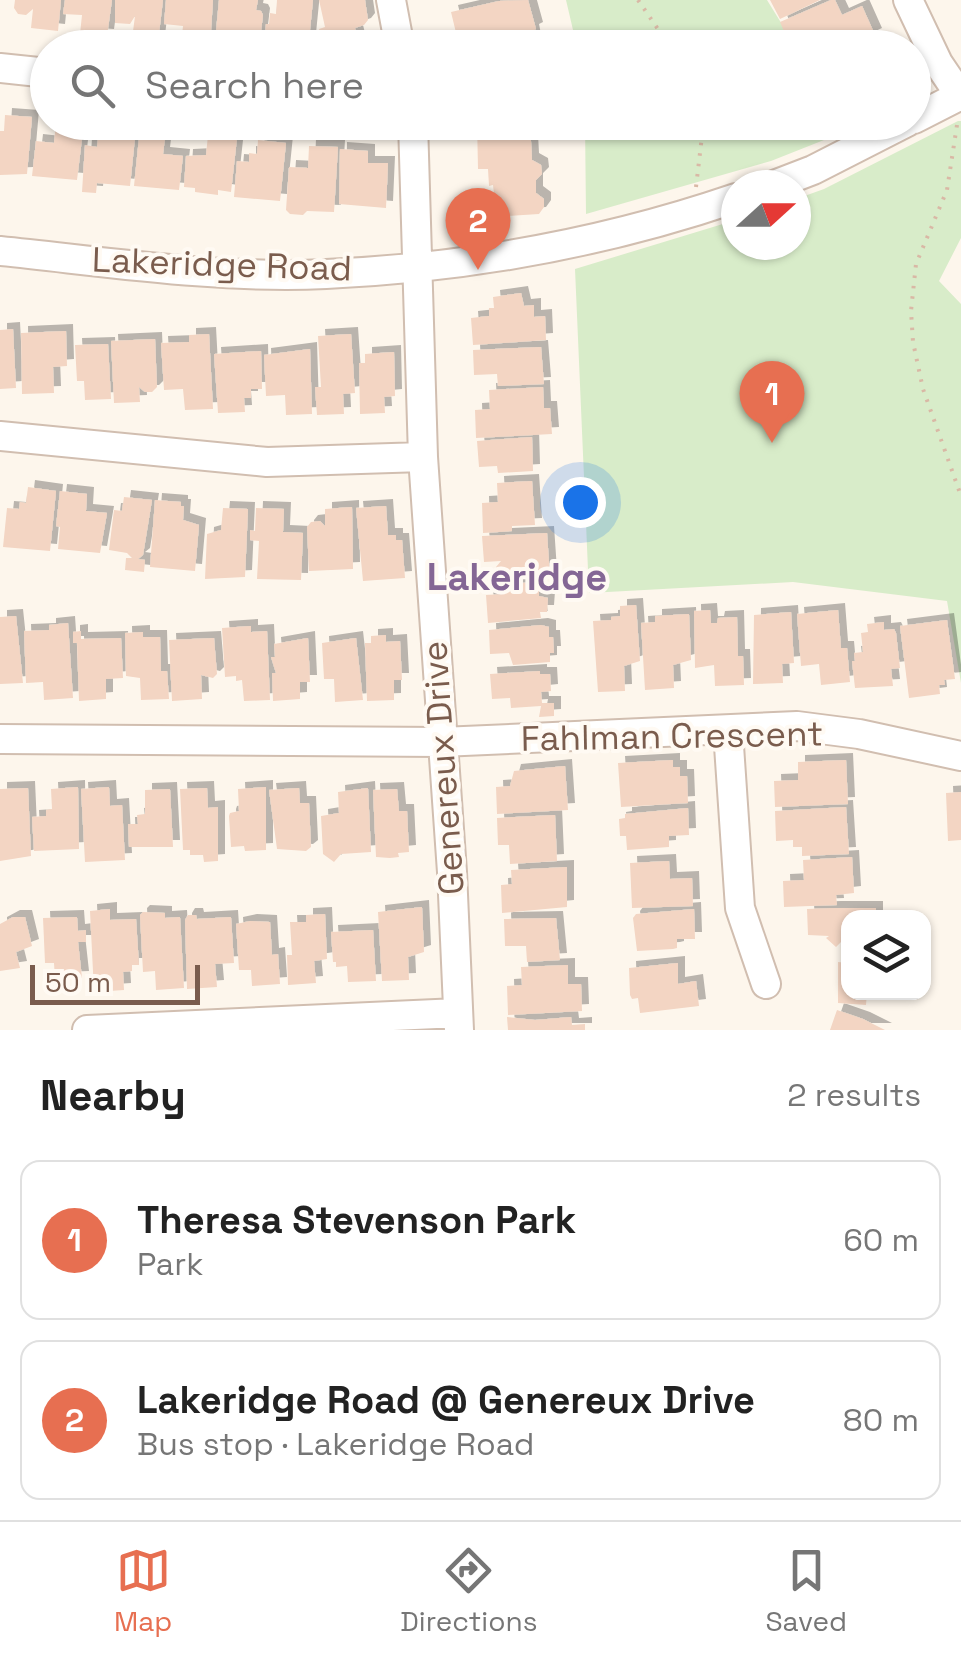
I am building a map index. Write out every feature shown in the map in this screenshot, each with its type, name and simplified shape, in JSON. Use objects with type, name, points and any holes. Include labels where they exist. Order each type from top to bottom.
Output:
[{"type":"street","points":[[390,0],[396,30]]},
{"type":"street","points":[[908,0],[922,30]]},
{"type":"street","points":[[931,49],[961,96],[931,111]]},
{"type":"street","points":[[0,68],[30,71]]},
{"type":"street","name":"Genereux Drive","points":[[414,140],[423,457],[459,1022]]},
{"type":"street","points":[[811,171],[872,140]]},
{"type":"street","name":"Lakeridge Road","points":[[0,251],[191,271],[324,274],[494,258],[572,244],[721,203]]},
{"type":"street","points":[[0,436],[267,462],[423,457]]},
{"type":"street","name":"Fahlman Crescent","points":[[0,739],[440,742],[797,726],[859,734],[961,756]]},
{"type":"street","points":[[728,731],[740,908],[766,984]]},
{"type":"street","points":[[87,1030],[459,1022]]},
{"type":"path","points":[[638,0],[658,30]]},
{"type":"path","points":[[961,96],[950,176],[916,264],[911,312],[923,389],[961,496]]},
{"type":"path","points":[[700,210],[696,187],[702,140]]},
{"type":"green space","points":[[566,0],[767,0],[786,30],[573,30]]},
{"type":"green space","points":[[961,121],[961,238],[939,281],[961,304],[961,683],[947,601],[793,582],[589,593],[575,269],[721,225],[721,260],[811,260],[811,194],[921,140],[931,140],[931,135]]},
{"type":"green space","points":[[585,140],[824,140],[771,161],[740,170],[721,170],[721,175],[586,214]]},
{"type":"building","points":[[15,0],[61,0],[58,30],[31,28],[33,9],[26,15],[18,14]]},
{"type":"building","points":[[65,0],[112,0],[108,30],[80,30],[82,15],[63,14]]},
{"type":"building","points":[[115,0],[163,0],[159,30],[133,30],[135,16],[130,24],[115,23]]},
{"type":"building","points":[[166,0],[213,0],[211,30],[183,30],[183,26],[164,24]]},
{"type":"building","points":[[219,0],[258,0],[256,10],[263,15],[261,30],[216,30]]},
{"type":"building","points":[[277,0],[313,0],[310,30],[265,30],[270,13],[276,14]]},
{"type":"building","points":[[319,0],[365,0],[368,20],[364,25],[356,30],[319,30],[325,27]]},
{"type":"building","points":[[528,0],[536,29],[455,30],[451,12],[499,1]]},
{"type":"building","points":[[770,0],[820,0],[780,19]]},
{"type":"building","points":[[835,0],[842,15],[862,6],[873,30],[783,30],[780,22]]},
{"type":"building","points":[[5,115],[30,117],[27,174],[0,175],[0,131],[4,131]]},
{"type":"building","points":[[82,140],[77,180],[32,176],[36,141]]},
{"type":"building","points":[[98,140],[135,140],[130,186],[97,183],[96,193],[82,192],[85,145],[97,147]]},
{"type":"building","points":[[139,140],[165,140],[163,154],[183,156],[179,190],[134,186]]},
{"type":"building","points":[[208,140],[237,140],[231,192],[218,190],[218,195],[184,187],[186,156],[206,155]]},
{"type":"building","points":[[258,140],[286,143],[280,201],[234,197],[237,161],[249,162],[249,153],[257,154]]},
{"type":"building","points":[[477,140],[531,140],[532,160],[541,165],[542,174],[536,180],[536,193],[544,199],[544,207],[539,214],[491,217],[489,194],[494,194],[493,185],[489,186],[488,169],[478,169]]},
{"type":"building","points":[[309,146],[338,147],[334,212],[290,214],[286,210],[289,167],[308,168]]},
{"type":"building","points":[[340,149],[368,151],[368,163],[388,163],[386,208],[339,204]]},
{"type":"building","points":[[521,293],[524,306],[534,305],[534,317],[545,316],[546,340],[473,345],[471,318],[489,316],[489,308],[494,308],[493,297]]},
{"type":"building","points":[[13,329],[16,388],[0,389],[0,330]]},
{"type":"building","points":[[66,331],[67,366],[53,367],[54,393],[22,394],[21,333]]},
{"type":"building","points":[[209,334],[213,409],[185,410],[183,389],[164,390],[161,343],[189,342],[189,335]]},
{"type":"building","points":[[351,334],[355,393],[343,394],[344,414],[317,415],[315,387],[321,387],[318,336]]},
{"type":"building","points":[[155,339],[157,387],[145,392],[139,387],[140,402],[114,403],[111,341]]},
{"type":"building","points":[[108,344],[111,399],[85,400],[84,381],[77,381],[75,345]]},
{"type":"building","points":[[541,347],[544,384],[498,386],[497,374],[474,375],[473,350]]},
{"type":"building","points":[[310,349],[312,414],[286,415],[285,395],[266,396],[264,355]]},
{"type":"building","points":[[261,351],[262,389],[251,389],[251,398],[244,398],[245,412],[218,413],[214,354]]},
{"type":"building","points":[[394,352],[395,396],[384,397],[385,413],[360,414],[359,363],[365,363],[365,354]]},
{"type":"building","points":[[543,387],[552,434],[476,438],[475,410],[490,409],[489,390]]},
{"type":"building","points":[[532,437],[533,471],[498,473],[497,466],[479,467],[477,441]]},
{"type":"building","points":[[532,481],[535,525],[483,533],[482,503],[498,502],[497,483]]},
{"type":"building","points":[[28,487],[56,491],[50,551],[3,547],[7,508],[19,509],[20,502],[26,503]]},
{"type":"building","points":[[60,491],[87,494],[86,511],[107,513],[100,553],[58,549]]},
{"type":"building","points":[[124,497],[152,500],[143,555],[138,559],[145,560],[144,572],[125,570],[126,558],[132,558],[127,553],[109,550],[114,510],[122,511]]},
{"type":"building","points":[[155,500],[181,502],[183,520],[199,525],[195,571],[150,567]]},
{"type":"building","points":[[386,506],[388,535],[402,540],[405,578],[363,581],[356,508]]},
{"type":"building","points":[[352,507],[353,569],[309,571],[307,527],[320,521],[325,526],[325,509]]},
{"type":"building","points":[[223,508],[248,509],[245,577],[205,579],[207,534],[221,530]]},
{"type":"building","points":[[256,508],[284,509],[283,532],[303,533],[301,580],[257,579],[259,541],[250,540],[250,530],[255,531]]},
{"type":"building","points":[[547,533],[550,577],[502,579],[496,567],[501,561],[484,562],[482,536]]},
{"type":"building","points":[[539,582],[539,596],[548,598],[547,612],[540,612],[541,618],[488,623],[486,595],[504,594],[503,584]]},
{"type":"building","points":[[636,605],[640,661],[624,666],[625,691],[598,692],[593,621],[611,620],[620,616],[620,606]]},
{"type":"building","points":[[710,610],[711,623],[717,623],[718,618],[737,617],[744,685],[715,686],[714,665],[695,668],[694,611]]},
{"type":"building","points":[[838,610],[841,648],[847,648],[850,682],[821,685],[819,664],[801,666],[797,614]]},
{"type":"building","points":[[791,612],[794,663],[782,664],[783,683],[753,684],[754,615]]},
{"type":"building","points":[[689,614],[691,660],[673,665],[674,688],[645,690],[641,623],[655,622],[655,616]]},
{"type":"building","points":[[16,616],[23,683],[0,684],[0,617]]},
{"type":"building","points":[[947,620],[955,679],[939,685],[940,694],[909,698],[900,626]]},
{"type":"building","points":[[884,622],[884,630],[894,629],[896,633],[900,668],[891,669],[893,686],[855,688],[852,661],[854,653],[863,652],[861,633],[868,632],[867,624]]},
{"type":"building","points":[[68,623],[73,698],[44,700],[43,682],[26,683],[24,631],[49,630],[49,625]]},
{"type":"building","points":[[251,626],[251,632],[267,631],[270,700],[244,701],[242,680],[225,677],[222,628]]},
{"type":"building","points":[[549,627],[549,637],[553,637],[550,662],[513,665],[509,653],[490,654],[489,630]]},
{"type":"building","points":[[81,631],[81,639],[121,638],[123,678],[106,679],[106,699],[79,701],[77,643],[73,643],[73,632]]},
{"type":"building","points":[[143,632],[143,637],[160,637],[161,671],[167,671],[169,699],[141,700],[140,678],[126,676],[125,633]]},
{"type":"building","points":[[386,635],[386,642],[400,641],[402,680],[394,680],[394,700],[367,701],[365,643],[371,643],[371,636]]},
{"type":"building","points":[[214,638],[217,674],[213,678],[201,675],[202,699],[172,701],[169,640]]},
{"type":"building","points":[[308,638],[310,682],[300,682],[300,699],[273,701],[274,644]]},
{"type":"building","points":[[356,638],[363,700],[335,702],[334,679],[324,679],[322,643]]},
{"type":"building","points":[[490,674],[550,674],[551,691],[541,692],[542,703],[554,703],[554,716],[539,717],[541,706],[511,708],[510,698],[492,699]]},
{"type":"building","points":[[673,760],[673,767],[680,767],[680,776],[687,776],[688,803],[621,807],[618,763]]},
{"type":"building","points":[[846,760],[848,804],[775,807],[774,781],[798,780],[798,762]]},
{"type":"building","points":[[565,766],[568,810],[497,814],[496,787],[510,786],[514,771]]},
{"type":"building","points":[[78,787],[79,849],[34,851],[32,817],[46,816],[46,810],[52,809],[51,789]]},
{"type":"building","points":[[109,787],[110,806],[122,805],[125,860],[85,862],[81,789]]},
{"type":"building","points":[[266,787],[266,850],[231,847],[229,816],[239,811],[238,789]]},
{"type":"building","points":[[28,788],[31,856],[0,861],[0,789]]},
{"type":"building","points":[[207,788],[208,808],[218,807],[218,861],[204,862],[203,855],[190,855],[190,850],[183,850],[180,789]]},
{"type":"building","points":[[299,788],[300,803],[309,803],[311,847],[306,851],[277,849],[269,790]]},
{"type":"building","points":[[368,788],[371,852],[341,854],[334,862],[323,854],[321,816],[339,813],[338,792]]},
{"type":"building","points":[[170,789],[173,847],[129,847],[128,824],[138,824],[137,815],[145,814],[145,790]]},
{"type":"building","points":[[397,789],[399,811],[407,811],[409,852],[398,853],[399,857],[376,857],[373,790]]},
{"type":"building","points":[[961,792],[961,840],[948,841],[946,793]]},
{"type":"building","points":[[846,807],[849,854],[802,856],[802,847],[793,847],[793,840],[776,841],[775,811]]},
{"type":"building","points":[[688,808],[689,835],[669,836],[669,847],[627,850],[626,836],[620,836],[619,819],[625,818],[625,814]]},
{"type":"building","points":[[555,815],[557,861],[510,864],[509,845],[498,845],[497,818]]},
{"type":"building","points":[[852,857],[854,893],[836,895],[837,905],[784,907],[783,881],[804,880],[803,860]]},
{"type":"building","points":[[669,861],[670,879],[692,878],[693,906],[632,908],[630,863]]},
{"type":"building","points":[[567,867],[567,907],[502,913],[501,885],[512,884],[511,870]]},
{"type":"building","points":[[422,907],[424,952],[408,957],[409,980],[382,981],[378,912]]},
{"type":"building","points":[[110,909],[110,920],[136,919],[139,965],[123,972],[124,990],[94,992],[90,911]]},
{"type":"building","points":[[694,909],[695,939],[677,939],[677,948],[673,949],[637,951],[633,918],[636,914]]},
{"type":"building","points":[[807,909],[876,910],[841,910],[841,942],[836,947],[826,938],[829,936],[808,935]]},
{"type":"building","points":[[143,912],[180,917],[184,988],[156,990],[155,971],[143,972]]},
{"type":"building","points":[[325,914],[327,959],[314,961],[316,983],[288,985],[287,955],[292,955],[290,922],[306,922],[306,915]]},
{"type":"building","points":[[188,915],[196,915],[197,919],[231,917],[234,963],[215,964],[217,987],[187,989]]},
{"type":"building","points":[[13,917],[25,917],[32,946],[16,952],[20,968],[0,971],[0,924]]},
{"type":"building","points":[[77,917],[78,931],[86,930],[86,942],[78,942],[82,978],[55,979],[54,963],[45,963],[43,918]]},
{"type":"building","points":[[556,918],[560,960],[527,962],[526,946],[505,946],[504,919]]},
{"type":"building","points":[[270,922],[272,955],[278,954],[280,984],[252,986],[251,970],[239,970],[236,924]]},
{"type":"building","points":[[373,930],[376,981],[348,982],[347,966],[336,967],[333,962],[331,932]]},
{"type":"building","points":[[838,962],[841,1000],[866,1000],[866,1005],[838,1003]]},
{"type":"building","points":[[678,963],[678,984],[696,981],[699,1006],[640,1013],[638,998],[632,999],[630,995],[629,968]]},
{"type":"building","points":[[568,965],[568,984],[581,984],[582,1011],[508,1015],[507,986],[522,985],[521,967]]},
{"type":"building","points":[[837,1010],[863,1019],[885,1030],[830,1030]]},
{"type":"building","points":[[507,1017],[571,1017],[572,1025],[585,1024],[585,1030],[508,1030]]},
{"type":"place","name":"Lakeridge Road @ Genereux Drive","points":[[478,270]]},
{"type":"place","name":"Theresa Stevenson Park","points":[[772,443]]},
{"type":"district","name":"Lakeridge","points":[[517,577]]}]
